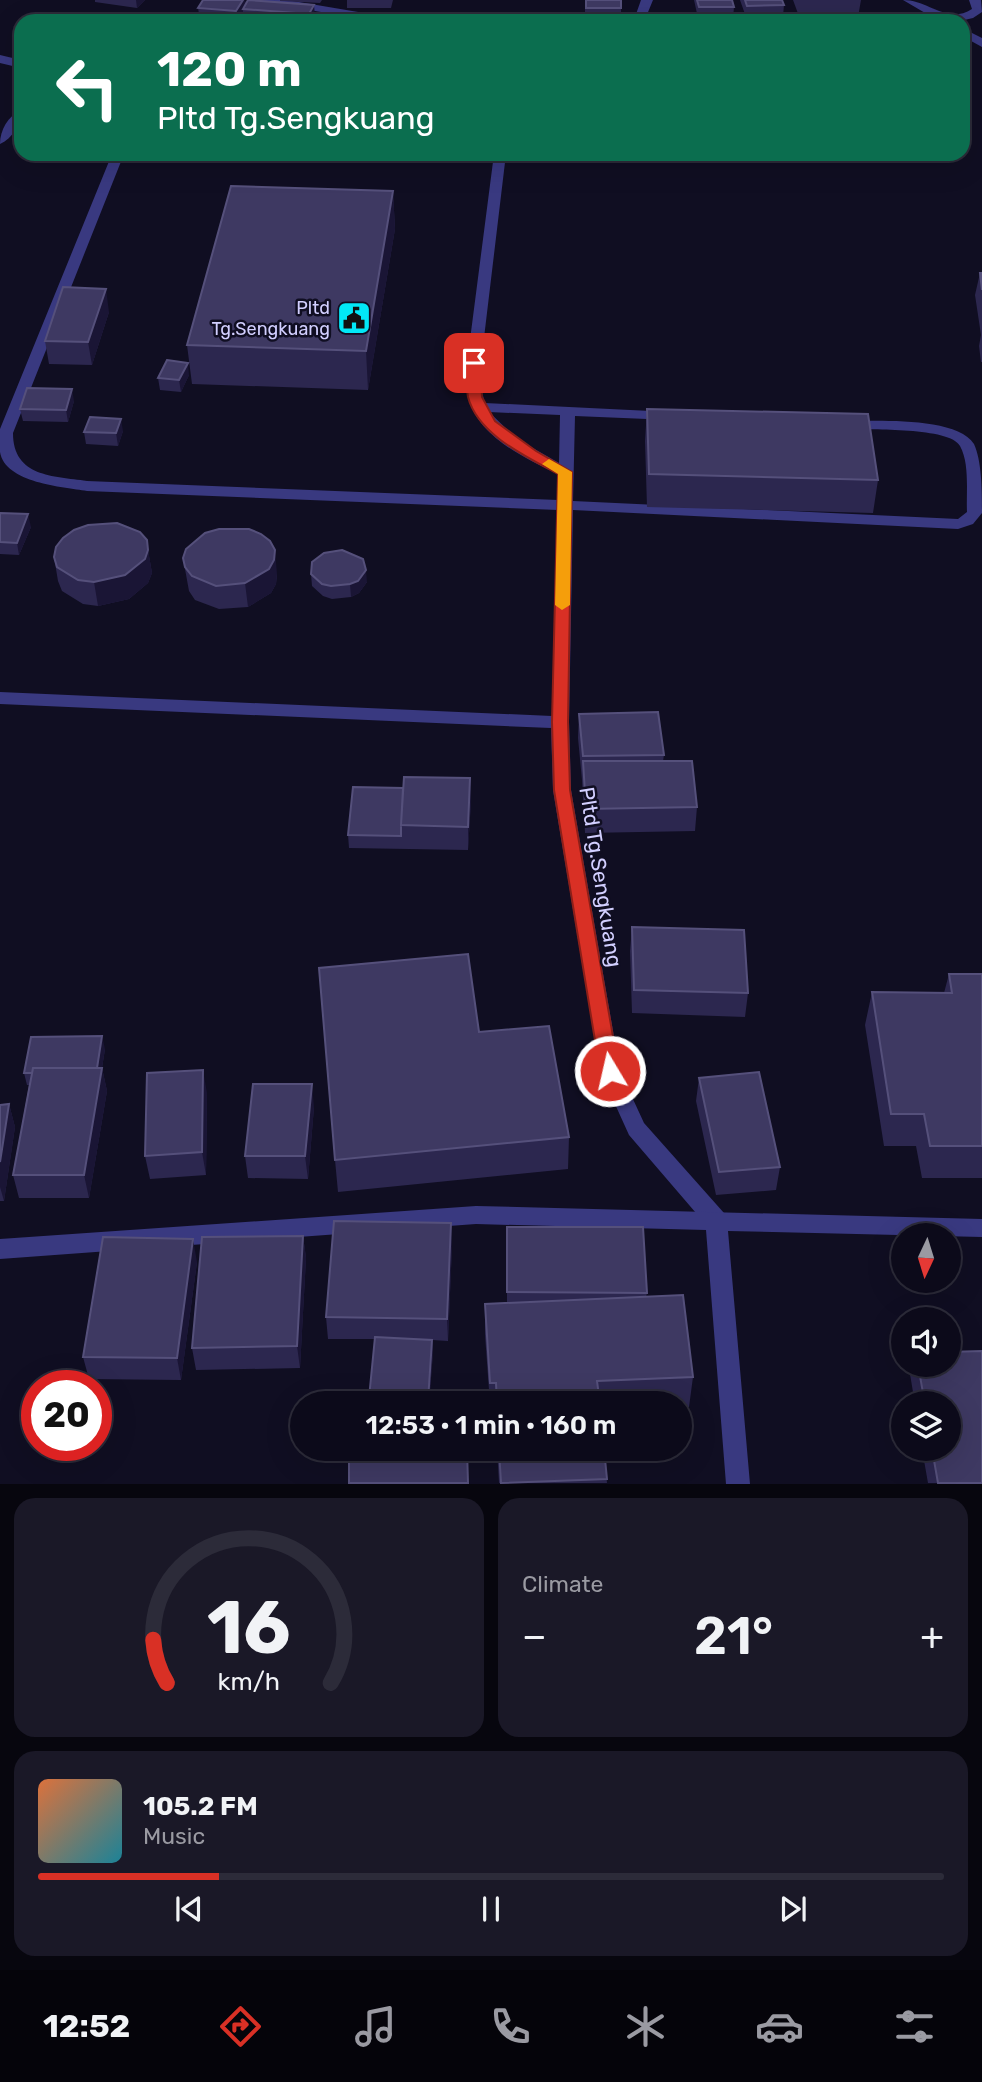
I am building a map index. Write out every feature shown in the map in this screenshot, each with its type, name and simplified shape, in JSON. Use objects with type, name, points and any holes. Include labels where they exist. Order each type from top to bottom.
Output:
[{"type":"street","points":[[266,0],[352,14]]},
{"type":"street","points":[[909,0],[934,14]]},
{"type":"street","points":[[970,15],[978,10],[975,0]]},
{"type":"street","points":[[0,141],[14,123]]},
{"type":"street","points":[[115,161],[6,433],[7,454],[15,466],[41,479],[87,485],[564,505],[950,525],[962,524],[975,512],[968,445],[959,435],[939,430],[830,424]]},
{"type":"street","points":[[499,161],[474,363],[475,397],[490,424],[506,437],[565,472]]},
{"type":"street","points":[[479,407],[692,417]]},
{"type":"street","name":"Pltd Tg.Sengkuang","points":[[568,410],[560,722],[562,790],[610,1071],[636,1129],[716,1220]]},
{"type":"street","points":[[0,698],[560,722]]},
{"type":"street","points":[[0,1249],[476,1215],[982,1228]]},
{"type":"street","points":[[716,1220],[738,1483]]},
{"type":"building","points":[[203,0],[243,0],[236,11],[198,8]]},
{"type":"building","points":[[248,0],[314,5],[309,14],[243,9]]},
{"type":"building","points":[[586,0],[621,0],[621,8],[586,8]]},
{"type":"building","points":[[697,0],[732,0],[734,7],[699,7]]},
{"type":"building","points":[[745,0],[782,0],[784,5],[747,6]]},
{"type":"building","points":[[231,186],[393,191],[366,351],[187,345]]},
{"type":"building","points":[[63,287],[106,289],[88,342],[45,341]]},
{"type":"building","points":[[167,360],[188,363],[179,380],[158,378]]},
{"type":"building","points":[[27,388],[72,389],[66,410],[20,409]]},
{"type":"building","points":[[647,409],[868,414],[878,480],[649,474]]},
{"type":"building","points":[[90,417],[121,419],[116,433],[84,432]]},
{"type":"building","points":[[0,513],[28,514],[17,543],[0,542]]},
{"type":"building","points":[[117,523],[140,532],[147,540],[145,559],[125,575],[94,582],[78,580],[57,567],[54,557],[56,547],[63,538],[88,525]]},
{"type":"building","points":[[219,529],[249,529],[270,541],[275,550],[269,569],[245,583],[216,586],[192,576],[185,567],[183,558],[186,549],[205,533]]},
{"type":"building","points":[[342,550],[363,559],[366,570],[358,581],[350,584],[322,584],[311,574],[312,562],[324,553]]},
{"type":"building","points":[[658,712],[664,755],[583,756],[579,714]]},
{"type":"building","points":[[583,761],[692,761],[697,807],[586,809]]},
{"type":"building","points":[[404,777],[470,778],[468,827],[401,825]]},
{"type":"building","points":[[353,787],[403,788],[401,836],[348,835]]},
{"type":"building","points":[[632,927],[744,930],[748,993],[634,990]]},
{"type":"building","points":[[468,954],[479,1032],[549,1026],[569,1137],[335,1160],[319,968]]},
{"type":"building","points":[[949,974],[982,974],[982,1146],[930,1146],[924,1114],[891,1114],[872,992],[952,993]]},
{"type":"building","points":[[102,1036],[97,1068],[33,1068],[32,1073],[24,1073],[31,1037]]},
{"type":"building","points":[[33,1068],[102,1068],[84,1175],[13,1175]]},
{"type":"building","points":[[203,1070],[202,1152],[145,1156],[147,1073]]},
{"type":"building","points":[[759,1072],[780,1167],[719,1172],[699,1078]]},
{"type":"building","points":[[253,1084],[312,1084],[305,1156],[245,1156]]},
{"type":"building","points":[[9,1104],[0,1162],[0,1105]]},
{"type":"building","points":[[334,1221],[451,1223],[447,1319],[326,1317]]},
{"type":"building","points":[[507,1227],[643,1227],[647,1293],[507,1292]]},
{"type":"building","points":[[303,1236],[297,1346],[192,1348],[202,1237]]},
{"type":"building","points":[[103,1237],[193,1239],[177,1358],[83,1357]]},
{"type":"building","points":[[683,1295],[693,1377],[597,1381],[598,1391],[496,1391],[496,1383],[490,1383],[485,1304]]},
{"type":"building","points":[[375,1337],[432,1340],[429,1391],[370,1391]]},
{"type":"building","points":[[982,1351],[982,1483],[938,1483],[934,1461],[961,1461],[961,1391],[923,1391],[920,1377],[961,1377],[961,1352]]},
{"type":"building","points":[[349,1461],[467,1461],[468,1483],[349,1483]]},
{"type":"building","points":[[500,1461],[605,1461],[607,1479],[501,1483]]},
{"type":"slow traffic","points":[[549,464],[565,472],[562,605]]},
{"type":"place","name":"Pltd Tg.Sengkuang","points":[[354,318]]},
{"type":"route","points":[[474,363],[475,397],[490,424],[531,454],[565,472],[560,722],[562,790],[610,1071]]}]
